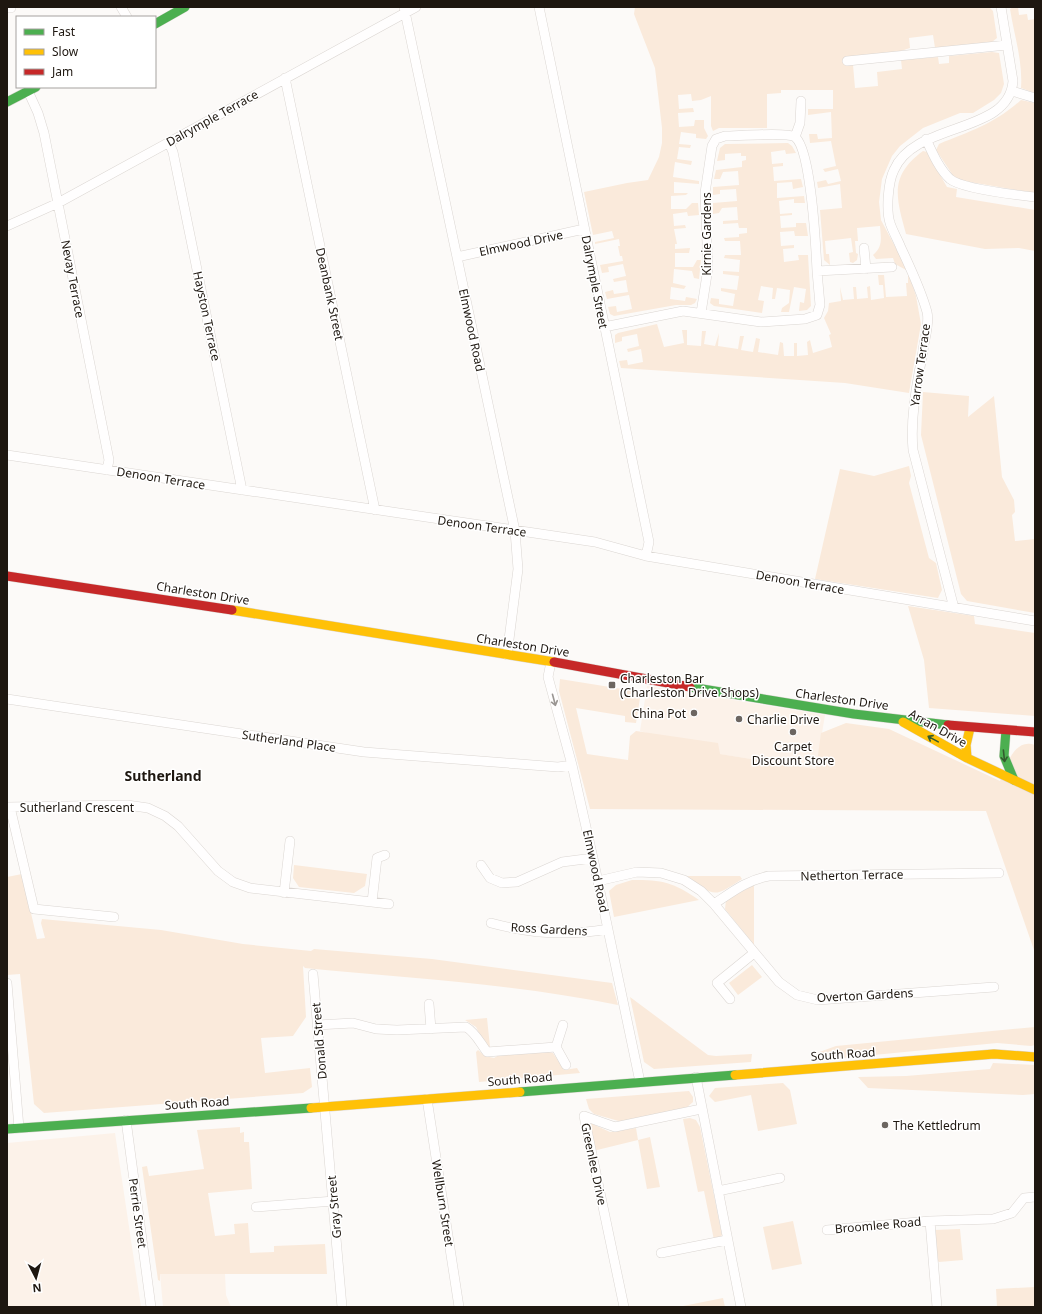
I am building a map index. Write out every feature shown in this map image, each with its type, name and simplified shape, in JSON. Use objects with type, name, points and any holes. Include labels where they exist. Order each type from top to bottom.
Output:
[{"type":"street","points":[[121,7],[126,16]]},
{"type":"street","points":[[156,23],[185,7]]},
{"type":"street","name":"Dalrymple Terrace","points":[[7,226],[58,203],[286,78],[405,10],[416,7]]},
{"type":"street","name":"Dalrymple Street","points":[[539,7],[649,542],[646,556]]},
{"type":"street","points":[[1002,7],[1013,80],[1012,91],[1035,98]]},
{"type":"street","name":"Elmwood Road","points":[[405,10],[515,530],[518,569],[507,655]]},
{"type":"street","points":[[847,61],[1007,45]]},
{"type":"street","name":"Deanbank Street","points":[[286,78],[375,510]]},
{"type":"street","points":[[7,102],[32,89]]},
{"type":"street","name":"Nevay Terrace","points":[[32,89],[44,134],[109,460],[107,470]]},
{"type":"street","name":"Yarrow Terrace","points":[[954,608],[913,450],[911,430],[928,314],[917,281],[889,222],[889,187],[894,169],[906,152],[926,139],[985,117],[1001,106],[1012,91]]},
{"type":"street","points":[[604,327],[683,311],[761,322],[805,319],[817,315],[820,305],[810,184],[801,145],[795,137],[800,123],[801,101]]},
{"type":"street","name":"Kirnie Gardens","points":[[701,313],[708,268],[705,193],[712,146],[716,139],[725,136],[785,135],[795,137]]},
{"type":"street","points":[[926,139],[941,169],[950,180],[962,185],[1035,198]]},
{"type":"street","name":"Hayston Terrace","points":[[169,143],[173,152],[242,490]]},
{"type":"street","name":"Elmwood Drive","points":[[457,257],[584,229]]},
{"type":"street","points":[[864,248],[866,269]]},
{"type":"street","points":[[817,272],[892,267]]},
{"type":"street","name":"Denoon Terrace","points":[[7,455],[595,542],[646,556],[1035,621]]},
{"type":"street","name":"Charleston Drive","points":[[7,576],[192,604],[551,662],[750,698],[970,728],[1035,732]]},
{"type":"street","name":"Elmwood Road","points":[[551,662],[548,677],[572,765],[598,880],[640,1082]]},
{"type":"street","name":"Sutherland Place","points":[[7,699],[364,752],[558,767],[572,765]]},
{"type":"street","name":"Arran Drive","points":[[896,719],[967,758],[1035,790]]},
{"type":"street","name":"Arran Drive","points":[[967,758],[966,745],[970,728]]},
{"type":"street","points":[[1006,730],[1003,753],[1004,762],[1014,780]]},
{"type":"street","name":"Sutherland Crescent","points":[[8,807],[127,805],[148,808],[166,816],[178,826],[218,871],[233,882],[250,888],[284,893],[389,904]]},
{"type":"street","points":[[8,807],[34,909],[114,916]]},
{"type":"street","points":[[284,893],[290,841]]},
{"type":"street","points":[[372,902],[377,858],[385,855]]},
{"type":"street","points":[[481,865],[490,878],[502,883],[517,882],[562,862],[593,858]]},
{"type":"street","name":"Overton Gardens","points":[[598,880],[638,872],[661,873],[684,880],[701,891],[714,904],[779,982],[797,995],[818,1000],[994,987]]},
{"type":"street","name":"Netherton Terrace","points":[[714,904],[741,885],[754,879],[769,876],[999,873]]},
{"type":"street","name":"Ross Gardens","points":[[491,923],[517,930],[587,933],[608,929]]},
{"type":"street","points":[[730,999],[717,984],[754,953]]},
{"type":"street","name":"Donald Street","points":[[313,974],[325,1107]]},
{"type":"street","points":[[7,983],[19,1128]]},
{"type":"street","points":[[429,1004],[431,1028]]},
{"type":"street","points":[[317,1025],[354,1023],[376,1029],[466,1027],[474,1032],[479,1042],[487,1052],[556,1047]]},
{"type":"street","points":[[562,1025],[556,1047],[566,1066]]},
{"type":"street","name":"South Road","points":[[7,1129],[325,1107],[994,1054],[1035,1057]]},
{"type":"street","points":[[696,1078],[741,1307]]},
{"type":"street","name":"Wellburn Street","points":[[427,1099],[459,1307]]},
{"type":"street","name":"Gray Street","points":[[325,1107],[342,1307]]},
{"type":"street","name":"Greenlee Drive","points":[[624,1307],[584,1116],[615,1127],[701,1109]]},
{"type":"street","name":"Perrie Street","points":[[126,1120],[151,1307]]},
{"type":"street","points":[[718,1191],[780,1178]]},
{"type":"street","name":"Broomlee Road","points":[[827,1230],[930,1221],[993,1219],[1012,1213],[1024,1198],[1035,1197]]},
{"type":"street","points":[[256,1207],[334,1201]]},
{"type":"street","name":"Broomlee Road","points":[[930,1221],[937,1307]]},
{"type":"street","points":[[662,1253],[728,1240]]},
{"type":"shaded area","points":[[635,7],[989,7],[993,11],[997,38],[992,42],[935,48],[933,35],[909,38],[910,48],[898,52],[844,57],[846,66],[853,65],[855,88],[878,86],[877,72],[902,69],[901,60],[938,57],[939,64],[949,63],[949,56],[992,52],[999,53],[1004,84],[1001,93],[994,100],[973,113],[960,113],[923,128],[900,146],[892,156],[882,179],[879,202],[881,220],[908,271],[895,264],[893,258],[876,259],[873,255],[880,245],[880,226],[857,228],[858,241],[855,241],[856,253],[858,254],[857,260],[853,263],[850,262],[849,253],[853,252],[851,238],[825,241],[826,254],[829,254],[830,265],[824,260],[820,210],[842,208],[840,184],[818,188],[817,182],[826,180],[828,184],[841,181],[838,169],[825,172],[823,169],[836,166],[831,141],[810,143],[809,134],[817,134],[818,139],[832,138],[831,112],[808,115],[808,109],[833,109],[833,90],[781,90],[781,93],[767,94],[767,128],[719,128],[713,131],[711,126],[711,96],[701,100],[692,101],[691,94],[678,95],[679,109],[693,108],[694,112],[678,113],[679,127],[694,126],[695,120],[704,120],[704,128],[708,136],[706,139],[696,138],[696,134],[681,132],[679,144],[691,145],[690,148],[679,147],[677,159],[692,161],[691,165],[675,162],[673,177],[699,181],[699,184],[674,182],[674,193],[688,193],[686,195],[671,196],[671,209],[686,209],[692,203],[698,203],[699,215],[688,216],[687,212],[673,214],[674,226],[685,225],[686,228],[674,229],[677,244],[675,244],[675,249],[690,248],[689,253],[675,253],[675,267],[693,267],[697,260],[701,260],[699,279],[694,278],[692,271],[674,269],[673,283],[686,286],[684,289],[671,287],[670,299],[685,301],[686,297],[697,299],[695,303],[691,305],[676,305],[614,316],[610,314],[608,307],[616,306],[617,312],[632,309],[629,295],[607,299],[605,292],[613,290],[614,294],[628,292],[626,280],[614,282],[613,279],[626,276],[623,264],[608,267],[609,272],[602,273],[600,265],[623,261],[622,256],[620,256],[618,246],[620,246],[619,239],[595,244],[595,242],[614,238],[612,231],[593,235],[584,192],[648,180],[659,157],[662,143],[662,128],[655,68],[634,14]]},
{"type":"shaded area","points":[[1013,7],[1018,7],[1019,15],[1027,14],[1028,20],[1035,19],[1035,93],[1021,88],[1021,68],[1010,9]]},
{"type":"shaded area","points":[[1021,100],[1035,103],[1035,193],[964,181],[954,177],[936,150],[939,144],[972,131],[992,121]]},
{"type":"shaded area","points":[[788,143],[792,146],[796,153],[786,154],[785,150],[771,152],[772,164],[783,163],[783,166],[773,167],[774,181],[801,179],[803,187],[793,189],[792,182],[777,183],[777,198],[804,196],[805,203],[794,203],[794,199],[779,201],[780,214],[792,213],[792,215],[780,216],[781,228],[796,227],[796,223],[806,223],[808,236],[795,236],[794,231],[780,232],[781,246],[794,245],[794,248],[783,249],[784,262],[799,260],[798,255],[808,255],[811,306],[807,310],[799,311],[800,302],[804,303],[806,289],[794,287],[789,312],[781,312],[782,308],[789,303],[790,290],[777,288],[775,299],[772,299],[773,288],[761,286],[758,300],[764,301],[762,313],[714,306],[710,303],[711,298],[719,299],[719,304],[733,306],[735,294],[721,291],[721,288],[737,290],[739,276],[723,274],[723,271],[739,272],[740,260],[724,258],[725,255],[741,255],[740,241],[725,241],[724,238],[739,237],[739,234],[747,233],[747,228],[739,228],[738,223],[723,224],[723,221],[738,220],[737,207],[722,208],[719,213],[713,214],[713,203],[737,201],[736,189],[720,190],[720,194],[713,195],[713,187],[739,185],[738,171],[723,172],[720,179],[714,179],[716,170],[742,167],[742,161],[746,160],[746,156],[741,156],[741,153],[725,154],[725,160],[717,161],[720,148],[725,144]]},
{"type":"shaded area","points":[[923,151],[927,152],[947,187],[957,189],[956,197],[1035,210],[1035,251],[1019,248],[985,249],[906,234],[898,198],[900,178],[912,160]]},
{"type":"shaded area","points":[[908,271],[916,296],[921,324],[909,393],[845,383],[621,368],[619,361],[627,360],[628,365],[643,362],[641,349],[628,352],[627,349],[639,346],[637,334],[622,337],[622,341],[615,343],[615,335],[657,324],[664,347],[684,343],[682,330],[687,330],[687,345],[701,346],[702,331],[706,331],[704,344],[715,346],[719,333],[718,346],[738,349],[740,336],[744,336],[741,350],[753,352],[756,338],[760,339],[758,352],[778,355],[780,342],[783,343],[784,356],[794,356],[794,343],[797,343],[797,356],[808,355],[807,342],[810,340],[813,353],[832,347],[829,335],[831,334],[824,318],[828,311],[829,303],[841,301],[840,287],[843,300],[854,299],[853,287],[856,287],[857,299],[868,298],[867,287],[870,286],[871,300],[884,298],[883,285],[879,285],[878,275],[884,275],[886,297],[907,296],[906,283],[908,283]]},
{"type":"shaded area","points":[[923,392],[969,396],[968,417],[994,396],[1002,477],[1014,500],[1015,512],[1012,515],[1015,541],[1035,539],[1035,613],[967,601],[961,594],[921,435]]},
{"type":"shaded area","points":[[909,466],[911,476],[909,483],[929,558],[936,563],[942,590],[938,598],[815,579],[840,469],[874,476]]},
{"type":"shaded area","points":[[908,606],[974,616],[975,624],[1035,633],[1035,716],[929,708],[924,660]]},
{"type":"shaded area","points":[[560,679],[641,692],[636,723],[625,722],[625,716],[576,708],[587,754],[628,760],[630,736],[636,731],[718,743],[720,754],[816,769],[821,733],[846,723],[889,729],[1000,781],[1008,761],[1016,749],[1022,745],[1035,745],[1035,953],[986,811],[590,809],[559,691]]},
{"type":"shaded area","points":[[647,686],[825,715],[816,769],[719,754],[640,731]]},
{"type":"shaded area","points":[[294,865],[367,874],[365,886],[354,893],[299,887],[293,878]]},
{"type":"shaded area","points":[[22,874],[37,939],[45,938],[41,923],[42,919],[161,930],[243,944],[311,951],[314,949],[432,959],[612,983],[618,1005],[501,987],[305,968],[303,966],[306,1017],[293,1036],[261,1038],[265,1073],[310,1068],[312,1087],[303,1093],[44,1113],[34,1104],[20,974],[7,975],[7,877]]},
{"type":"shaded area","points":[[687,876],[740,876],[742,879],[725,890],[714,892],[703,888]]},
{"type":"shaded area","points":[[632,880],[667,883],[682,889],[699,900],[614,917],[609,891],[616,885]]},
{"type":"shaded area","points":[[754,885],[754,945],[725,909],[726,900]]},
{"type":"shaded area","points":[[752,965],[762,977],[738,995],[729,983]]},
{"type":"shaded area","points":[[630,997],[708,1055],[752,1054],[751,1062],[654,1069],[644,1062]]},
{"type":"shaded area","points":[[487,1018],[490,1047],[484,1043],[476,1027],[465,1020]]},
{"type":"shaded area","points":[[1035,1027],[1035,1045],[1031,1046],[997,1043],[843,1058],[811,1055],[836,1046]]},
{"type":"shaded area","points":[[478,1050],[485,1056],[494,1058],[499,1055],[553,1053],[564,1070],[577,1068],[580,1073],[479,1082],[476,1052]]},
{"type":"shaded area","points":[[993,1063],[1035,1065],[1035,1094],[1023,1095],[868,1088],[858,1077],[906,1076],[990,1069]]},
{"type":"shaded area","points":[[783,1083],[790,1090],[797,1124],[758,1131],[751,1095],[715,1102],[709,1096],[715,1088]]},
{"type":"shaded area","points":[[689,1091],[693,1097],[693,1102],[685,1109],[622,1122],[594,1114],[589,1109],[586,1099]]},
{"type":"shaded area","points":[[690,1118],[696,1120],[700,1127],[722,1235],[719,1239],[714,1240],[704,1191],[698,1192],[683,1119]]},
{"type":"shaded area","points":[[588,1122],[610,1132],[636,1128],[638,1140],[593,1151]]},
{"type":"shaded area","points":[[240,1127],[240,1133],[244,1132],[244,1142],[249,1142],[252,1189],[208,1193],[215,1236],[235,1234],[234,1224],[248,1223],[250,1253],[274,1252],[274,1246],[325,1244],[327,1274],[160,1274],[160,1281],[158,1280],[142,1167],[147,1166],[149,1176],[204,1169],[197,1130]]},
{"type":"shaded area","points":[[115,1133],[141,1307],[7,1307],[7,1143]]},
{"type":"shaded area","points":[[650,1137],[660,1187],[647,1189],[638,1140]]},
{"type":"shaded area","points":[[793,1221],[802,1264],[772,1270],[763,1227]]},
{"type":"shaded area","points":[[960,1229],[963,1260],[939,1262],[937,1260],[934,1230]]},
{"type":"shaded area","points":[[160,1274],[225,1274],[226,1295],[231,1307],[163,1307]]},
{"type":"shaded area","points":[[1035,1287],[1035,1307],[997,1307],[996,1289]]},
{"type":"shaded area","points":[[723,1298],[725,1307],[678,1307]]},
{"type":"traffic: fast","points":[[156,23],[185,7]]},
{"type":"traffic: fast","points":[[7,102],[34,88]]},
{"type":"traffic: fast","points":[[690,687],[854,714],[948,725]]},
{"type":"traffic: fast","points":[[1006,730],[1004,756],[1014,780]]},
{"type":"traffic: fast","points":[[520,1092],[735,1075]]},
{"type":"traffic: fast","points":[[7,1129],[311,1108]]},
{"type":"traffic: slow","points":[[232,610],[554,662]]},
{"type":"traffic: slow","points":[[903,722],[967,758],[1035,790]]},
{"type":"traffic: slow","points":[[967,758],[966,745],[970,728]]},
{"type":"traffic: slow","points":[[735,1075],[994,1054],[1035,1057]]},
{"type":"traffic: slow","points":[[311,1108],[520,1092]]},
{"type":"traffic: jam","points":[[7,576],[232,610]]},
{"type":"traffic: jam","points":[[554,662],[690,687]]},
{"type":"traffic: jam","points":[[948,725],[1035,732]]},
{"type":"place","name":"Charleston Bar (Charleston Drive Shops)","points":[[612,685]]},
{"type":"place","name":"China Pot","points":[[694,713]]},
{"type":"place","name":"Charlie Drive","points":[[739,719]]},
{"type":"place","name":"Carpet Discount Store","points":[[793,732]]},
{"type":"place","name":"The Kettledrum","points":[[885,1125]]},
{"type":"district","name":"Sutherland","points":[[163,775]]}]
